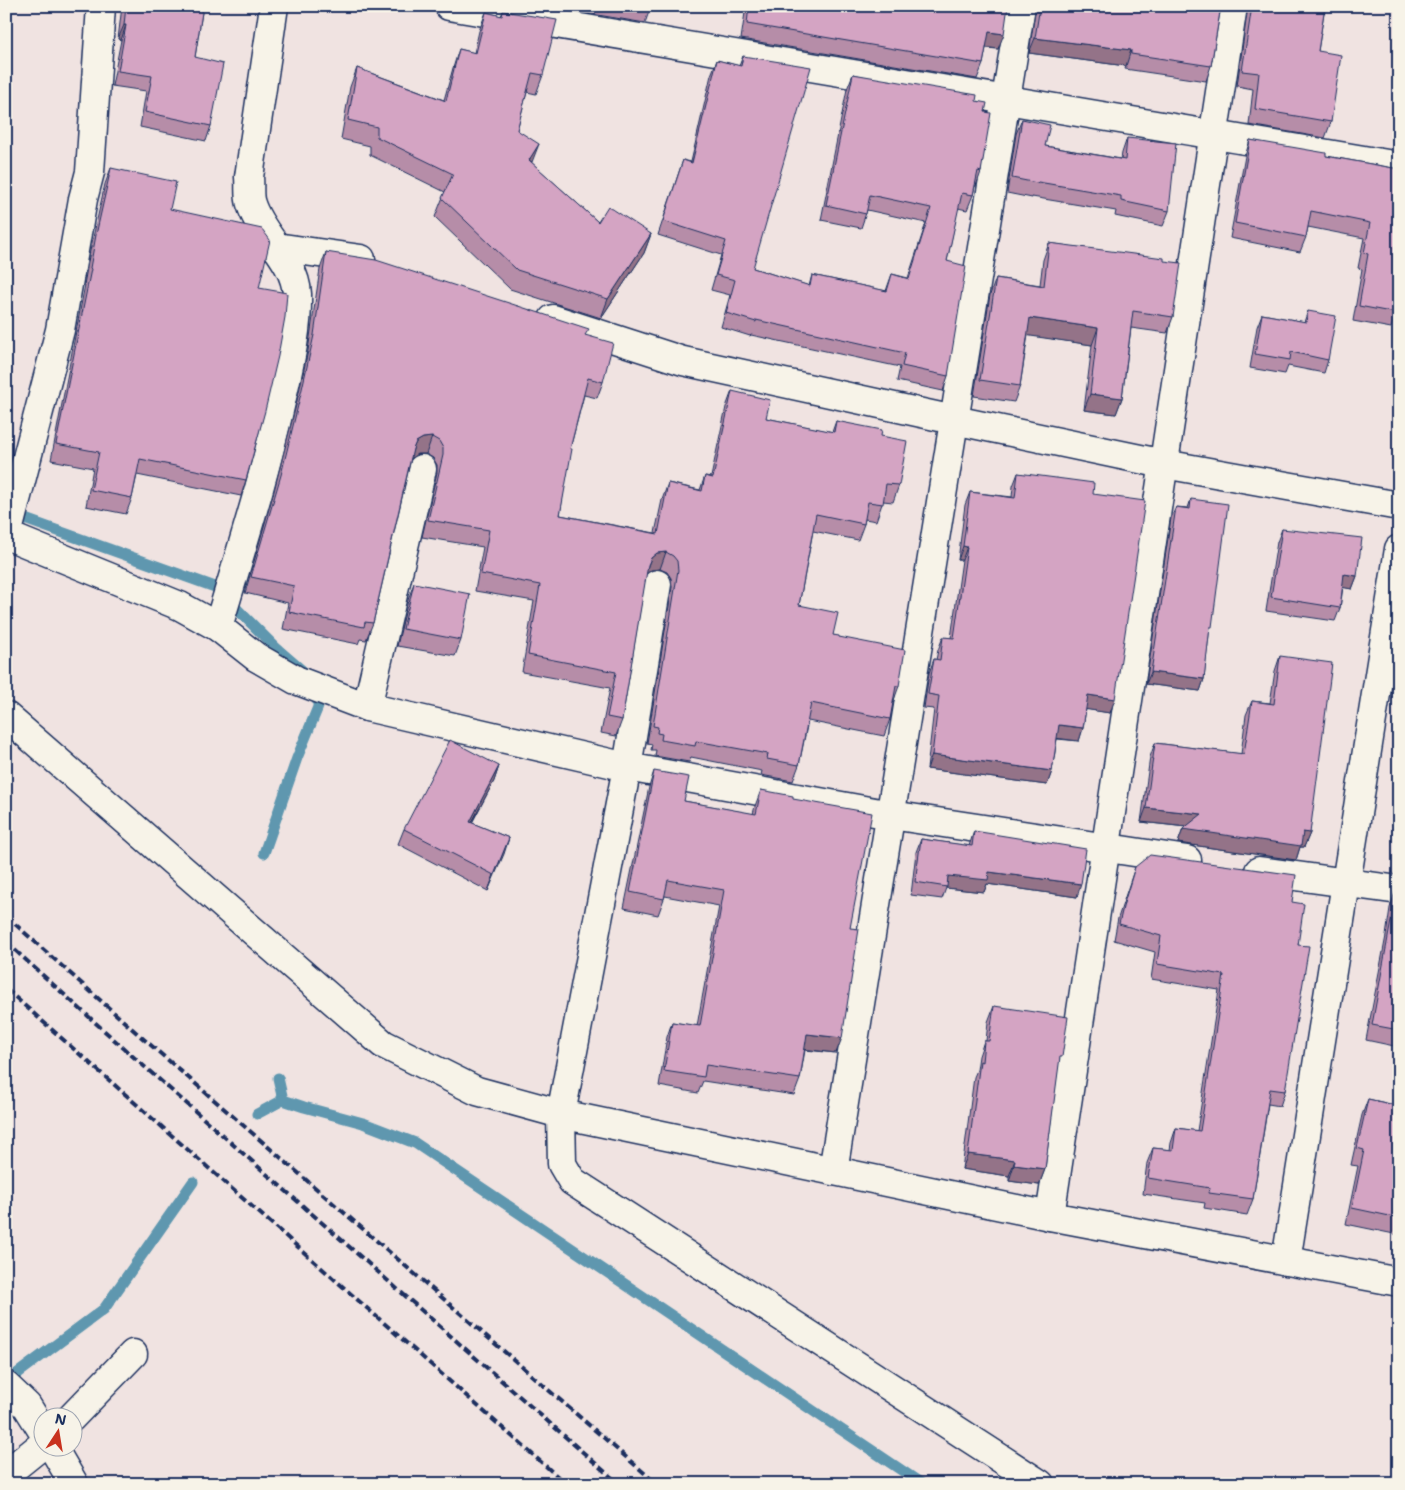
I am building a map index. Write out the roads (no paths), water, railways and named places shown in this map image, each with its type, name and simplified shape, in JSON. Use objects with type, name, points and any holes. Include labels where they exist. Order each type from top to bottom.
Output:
[{"type":"street","points":[[101,6],[90,172],[78,225],[60,330],[7,535],[180,606],[218,628],[256,656],[296,680],[367,707],[627,767],[890,815],[1106,849],[1399,890]]},
{"type":"street","points":[[218,628],[272,439],[293,349],[296,326],[296,292],[293,277],[287,263],[264,230],[250,202],[249,177],[274,6]]},
{"type":"street","points":[[449,6],[1399,166]]},
{"type":"street","points":[[833,1171],[1021,6]]},
{"type":"street","points":[[1050,1216],[1234,6]]},
{"type":"street","points":[[276,247],[373,261],[382,264]]},
{"type":"street","points":[[533,312],[683,360],[1164,464],[1399,506]]},
{"type":"street","points":[[367,707],[422,469]]},
{"type":"street","points":[[1286,1262],[1399,549]]},
{"type":"street","points":[[657,584],[627,767],[561,1114],[562,1164],[572,1181],[1040,1484]]},
{"type":"street","points":[[6,716],[383,1044],[477,1091],[561,1114],[1050,1216],[1399,1282]]},
{"type":"street","points":[[81,1408],[134,1354]]},
{"type":"street","points":[[6,1386],[27,1406],[32,1414]]},
{"type":"street","points":[[6,1474],[32,1453]]},
{"type":"street","points":[[59,1458],[74,1484]]},
{"type":"waterway","points":[[17,509],[22,518],[215,587],[276,648],[306,674]]},
{"type":"waterway","points":[[264,853],[297,758],[318,707],[318,688]]},
{"type":"waterway","points":[[278,1078],[283,1100]]},
{"type":"waterway","points":[[257,1114],[283,1100],[363,1123],[415,1143],[922,1484]]},
{"type":"waterway","points":[[6,1382],[104,1309],[193,1182]]},
{"type":"railway","points":[[6,916],[138,1034],[657,1484]]},
{"type":"railway","points":[[6,942],[129,1053],[619,1484]]},
{"type":"railway","points":[[6,989],[566,1484]]}]
